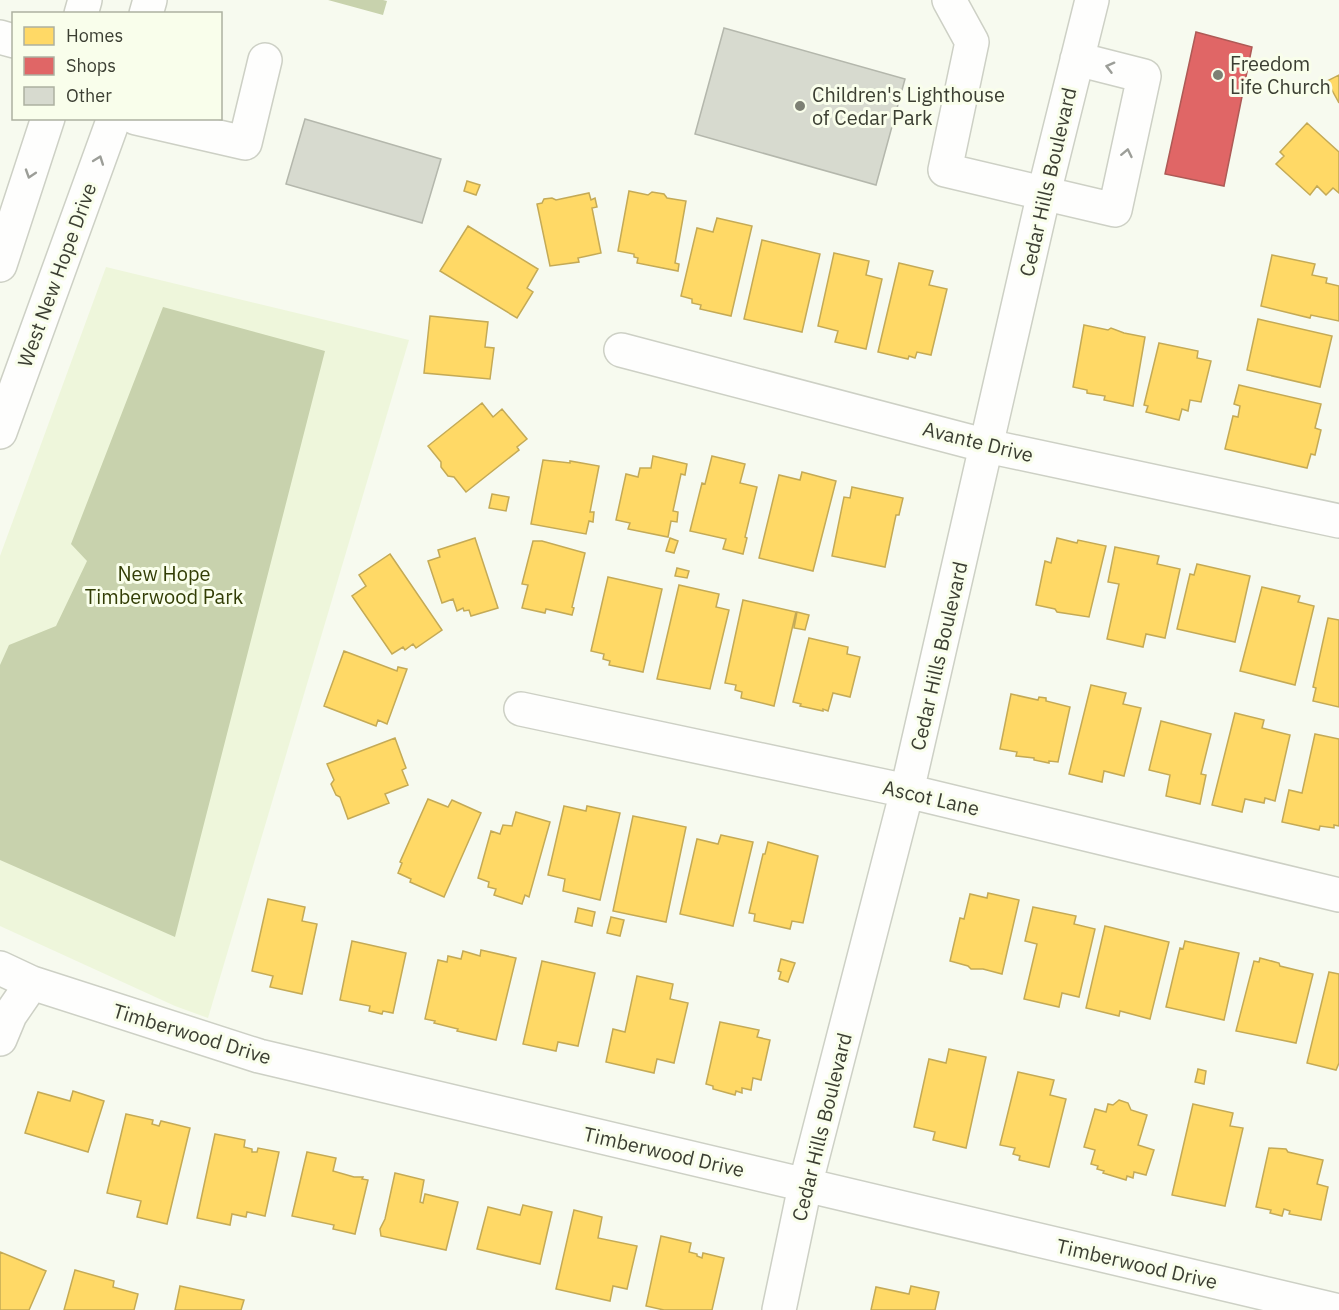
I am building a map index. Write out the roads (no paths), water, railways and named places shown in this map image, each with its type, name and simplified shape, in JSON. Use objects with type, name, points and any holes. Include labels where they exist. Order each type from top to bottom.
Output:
[{"type":"street","points":[[949,0],[972,42],[945,170],[1115,210],[1144,76],[1077,59]]},
{"type":"street","name":"Cedar Hills Boulevard","points":[[779,1310],[806,1186],[907,792],[1044,193],[1092,0]]},
{"type":"street","points":[[145,120],[245,143],[264,60]]},
{"type":"street","points":[[0,265],[47,120]]},
{"type":"street","name":"West New Hope Drive","points":[[0,432],[113,120]]},
{"type":"street","name":"Avante Drive","points":[[621,350],[987,446],[1339,520]]},
{"type":"street","name":"Ascot Lane","points":[[521,709],[907,792],[1339,895]]},
{"type":"street","name":"Timberwood Drive","points":[[0,969],[32,984],[259,1056],[1335,1310]]},
{"type":"street","points":[[0,1039],[10,1015],[32,984]]},
{"type":"place","name":"Freedom Life Church","points":[[1218,75]]},
{"type":"place","name":"Children's Lighthouse of Cedar Park","points":[[800,106]]},
{"type":"park label","name":"New Hope Timberwood Park","points":[[164,586]]}]
